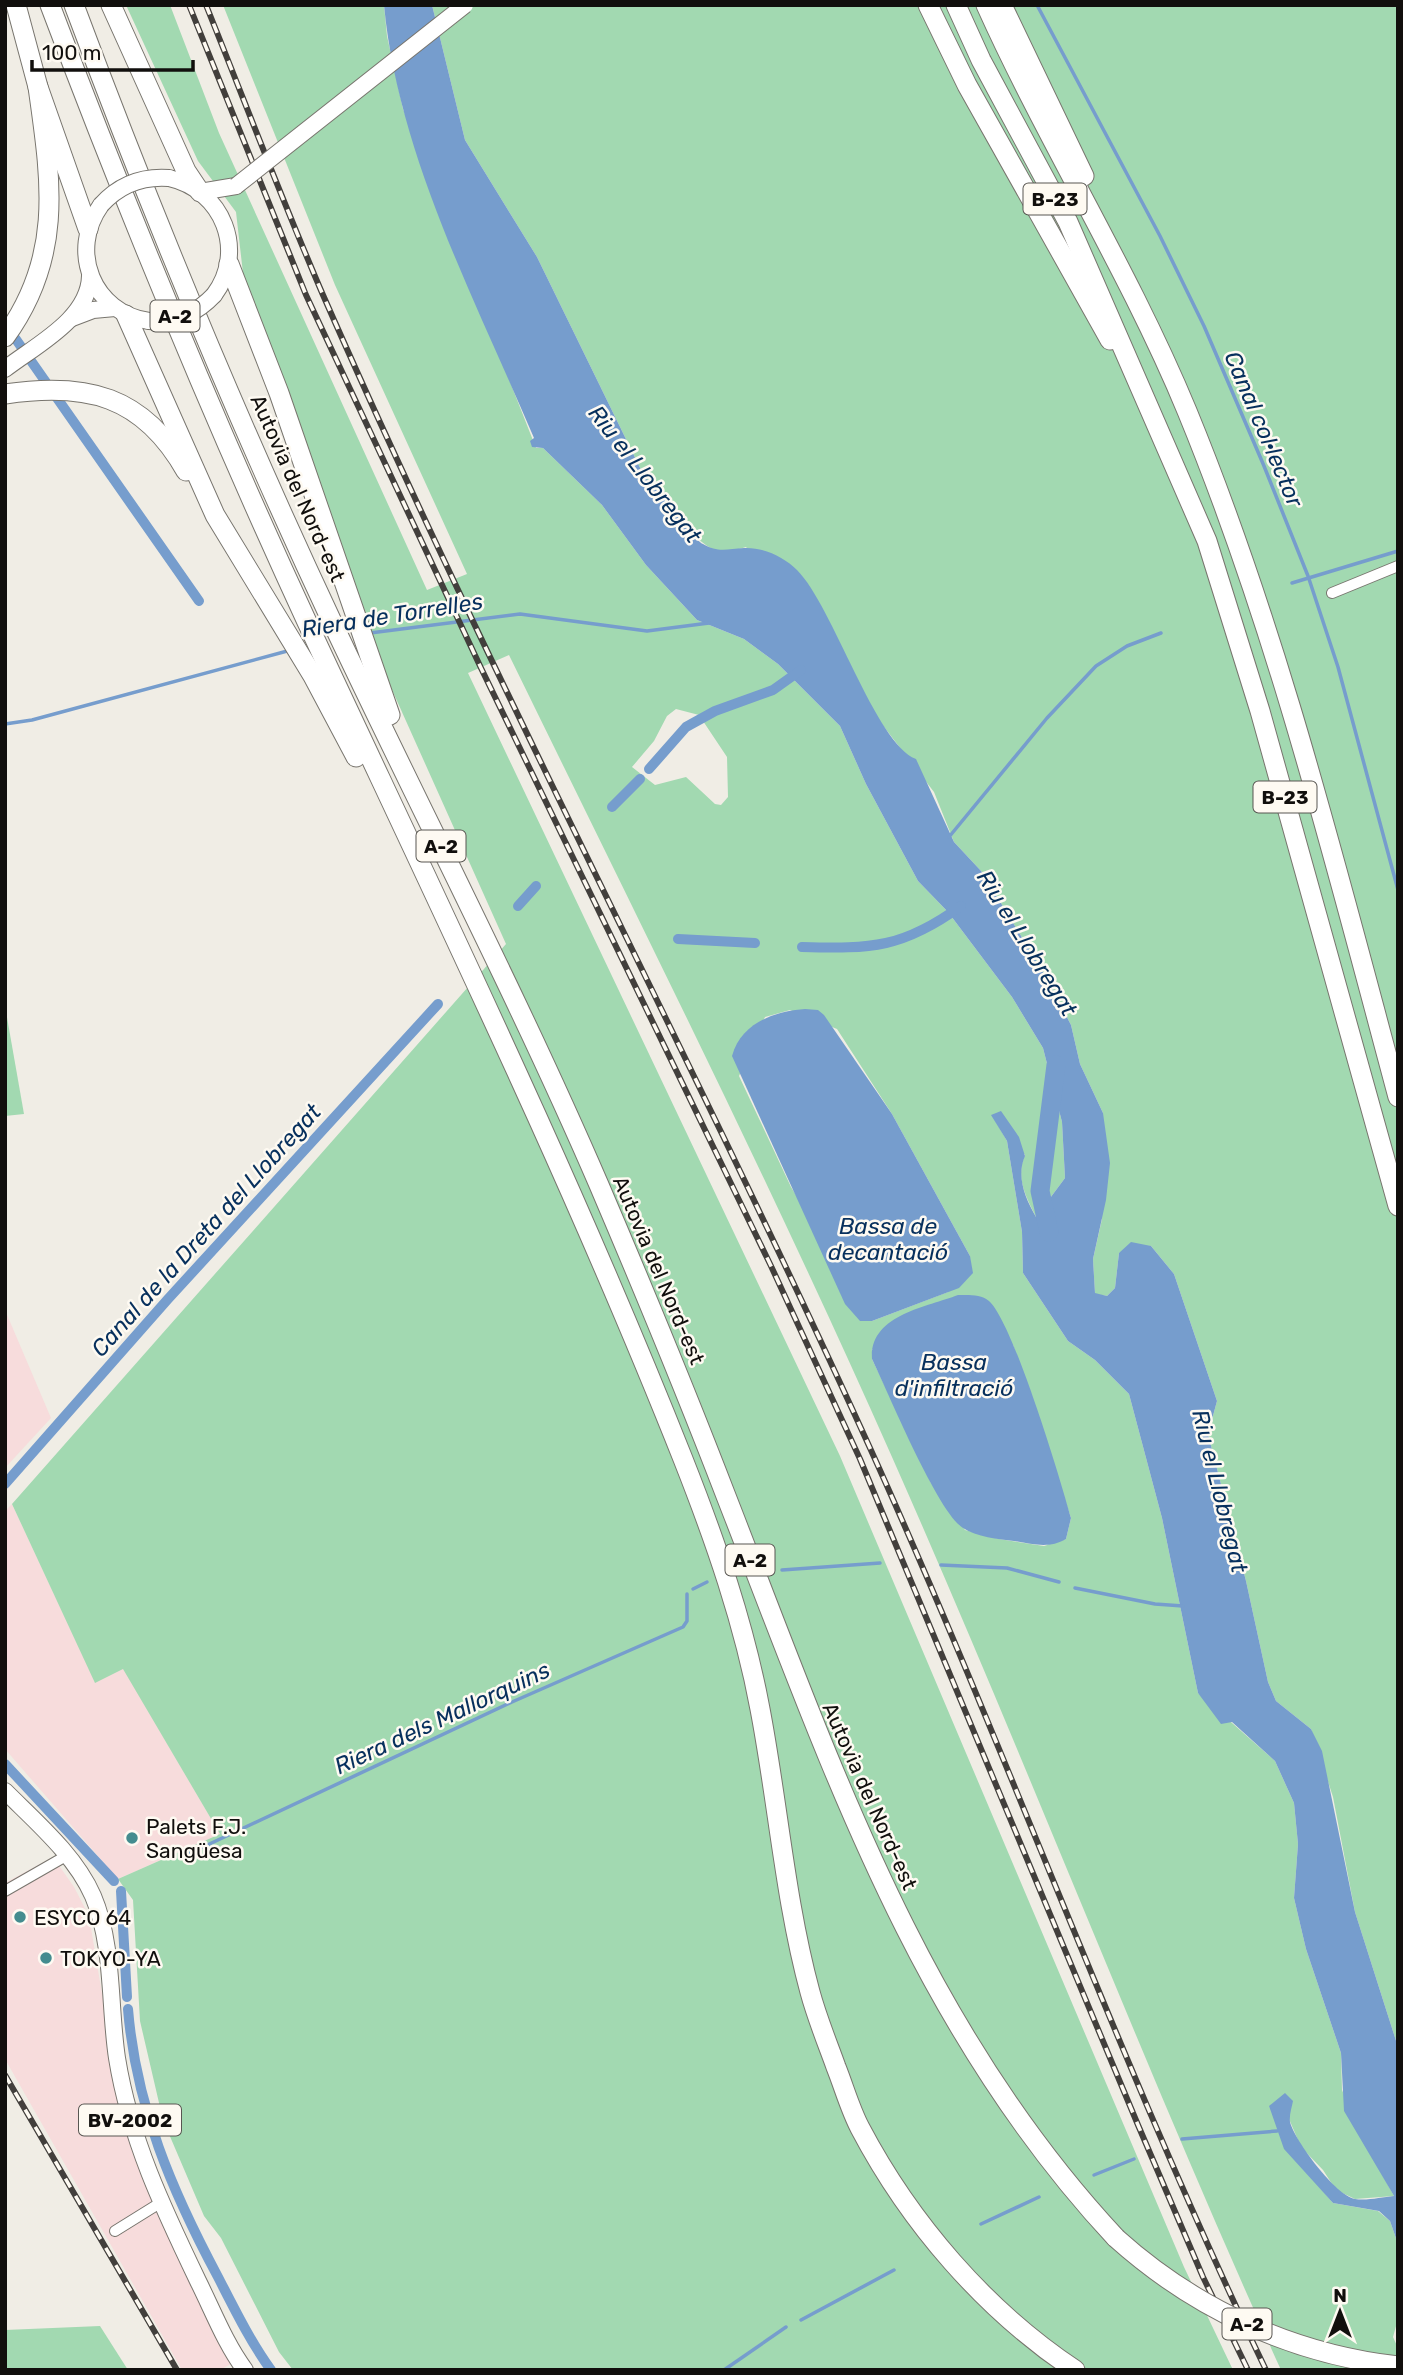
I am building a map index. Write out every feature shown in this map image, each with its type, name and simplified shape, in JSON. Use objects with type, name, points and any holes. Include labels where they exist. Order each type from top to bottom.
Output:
[{"type":"highway","points":[[16,5],[38,87],[88,229]]},
{"type":"highway","name":"A-2","points":[[50,5],[192,359],[308,624],[322,674],[455,937],[612,1290],[683,1460],[743,1631],[759,1699],[796,1933],[811,1997],[856,2122],[890,2179],[937,2245],[968,2280],[1055,2356],[1076,2370]]},
{"type":"highway","name":"Autovia del Nord-est","points":[[74,5],[138,176],[331,619],[362,665],[397,734],[398,756],[599,1186],[722,1485],[802,1696],[860,1835],[901,1921],[967,2039],[1028,2133],[1074,2193],[1116,2238],[1168,2281],[1229,2316],[1300,2346],[1398,2366]]},
{"type":"highway","points":[[111,5],[186,171],[200,192]]},
{"type":"highway","points":[[915,5],[967,85]]},
{"type":"highway","points":[[928,5],[967,85],[1086,302],[1146,397]]},
{"type":"highway","name":"B-23","points":[[956,5],[981,60],[1068,222],[1207,541],[1256,699],[1398,1206]]},
{"type":"highway","name":"B-23","points":[[985,5],[1100,231],[1186,410],[1236,538],[1297,735],[1398,1097]]},
{"type":"highway","points":[[1002,5],[1077,156],[1100,231]]},
{"type":"highway","points":[[5,337],[23,313],[35,285],[51,211],[50,170],[38,87]]},
{"type":"highway","points":[[229,264],[279,393],[353,614],[362,665]]},
{"type":"highway","points":[[120,311],[215,515]]},
{"type":"highway","points":[[12,393],[60,388],[108,397],[138,414],[162,436],[215,515],[284,630],[322,674]]},
{"type":"main road","points":[[200,192],[236,186],[465,5]]},
{"type":"main road","points":[[70,318],[93,310],[120,311],[149,321],[181,318],[196,311],[214,295],[229,264],[230,242],[223,220],[211,201],[200,192],[169,178],[150,178],[131,183],[114,192],[101,205],[88,229],[86,257],[90,276],[100,294],[120,311]]},
{"type":"main road","points":[[223,220],[236,186]]},
{"type":"main road","points":[[5,369],[70,318],[88,294],[90,276]]},
{"type":"main road","name":"BV-2002","points":[[5,1791],[66,1856],[92,1894],[101,1919],[120,2076],[135,2138],[160,2203],[227,2340],[246,2370]]},
{"type":"street","points":[[1332,593],[1398,566]]},
{"type":"street","points":[[5,1891],[66,1856]]},
{"type":"street","points":[[116,2231],[160,2203]]},
{"type":"shaded area","points":[[5,1310],[51,1418],[5,1468]]},
{"type":"shaded area","points":[[12,1504],[95,1682],[123,1668],[220,1834],[118,1879],[5,1749],[5,1511]]},
{"type":"shaded area","points":[[53,1857],[74,1887],[89,1916],[121,2107],[231,2364],[220,2370],[182,2370],[5,2059],[5,1883]]},
{"type":"green space","points":[[126,5],[170,5],[219,133],[427,590],[467,574],[335,285],[223,5],[384,5],[387,36],[403,109],[536,448],[543,448],[602,505],[646,565],[697,620],[744,639],[778,664],[840,726],[866,784],[918,881],[948,912],[1012,997],[1043,1048],[1062,1122],[1065,1178],[1036,1217],[1021,1179],[1025,1155],[992,1115],[1007,1141],[1022,1232],[1023,1273],[1068,1341],[1095,1360],[1129,1394],[1162,1518],[1198,1693],[1275,1761],[1294,1803],[1298,1844],[1294,1898],[1306,1949],[1341,2053],[1342,2090],[1362,2138],[1394,2196],[1355,2199],[1336,2190],[1323,2170],[1301,2147],[1289,2119],[1269,2106],[1316,2183],[1333,2203],[1378,2211],[1390,2221],[1398,2244],[1398,2319],[1393,2337],[1398,2348],[1398,2370],[1281,2370],[1181,2142],[892,1457],[800,1255],[509,655],[468,673],[840,1456],[1184,2267],[1233,2370],[293,2370],[279,2352],[221,2238],[204,2216],[163,2120],[140,2021],[133,1900],[118,1879],[220,1834],[123,1669],[95,1683],[12,1504],[506,944],[380,663],[244,282],[236,212],[198,161]],"holes":[[[676,709],[699,715],[727,757],[728,797],[721,805],[715,804],[686,777],[655,785],[632,767],[654,741],[667,716]],[[790,1010],[837,1029],[892,1114],[970,1256],[948,1292],[872,1321],[791,1187],[739,1076],[765,1017]],[[1013,1345],[1071,1518],[1066,1539],[1044,1546],[965,1530],[931,1483],[872,1359],[872,1349]]]},
{"type":"green space","points":[[432,5],[1398,5],[1398,2047],[1355,1912],[1333,1797],[1311,1729],[1276,1701],[1268,1682],[1246,1581],[1208,1434],[1217,1401],[1174,1274],[1151,1246],[1119,1253],[1115,1288],[1107,1296],[1095,1294],[1093,1259],[1102,1219],[1103,1113],[1080,1064],[1071,1025],[1046,977],[982,872],[954,842],[934,792],[746,547],[725,552],[709,547],[689,530],[644,476],[537,257],[465,140]]},
{"type":"green space","points":[[5,1006],[24,1114],[5,1116]]},
{"type":"green space","points":[[100,2326],[128,2370],[5,2370],[5,2330]]},
{"type":"water","points":[[384,5],[432,5],[465,140],[537,257],[644,476],[703,544],[718,549],[751,548],[766,551],[780,557],[797,570],[811,588],[885,728],[901,748],[916,759],[954,842],[982,872],[1046,977],[1071,1025],[1080,1064],[1103,1113],[1110,1163],[1106,1200],[1093,1259],[1095,1293],[1107,1296],[1115,1288],[1119,1253],[1131,1242],[1151,1246],[1174,1274],[1217,1401],[1208,1434],[1246,1581],[1268,1682],[1276,1701],[1311,1729],[1322,1751],[1355,1912],[1398,2047],[1398,2244],[1390,2221],[1379,2211],[1333,2203],[1284,2149],[1269,2106],[1285,2093],[1293,2101],[1290,2122],[1293,2131],[1317,2166],[1347,2196],[1369,2199],[1394,2196],[1344,2111],[1341,2053],[1306,1949],[1294,1898],[1298,1844],[1294,1803],[1275,1761],[1232,1722],[1221,1724],[1198,1693],[1162,1518],[1129,1394],[1095,1360],[1068,1341],[1023,1273],[1022,1232],[1007,1141],[991,1115],[1001,1111],[1019,1137],[1025,1156],[1021,1171],[1023,1187],[1036,1217],[1065,1178],[1062,1122],[1043,1048],[1012,997],[948,912],[918,881],[866,784],[840,726],[778,664],[744,639],[697,620],[646,565],[602,505],[543,448],[532,447],[530,441],[534,438],[442,226],[422,172],[392,61]]},
{"type":"water","name":"Bassa de decantació","points":[[805,1009],[818,1010],[824,1015],[892,1114],[970,1256],[973,1273],[959,1288],[872,1321],[860,1321],[845,1304],[732,1056],[736,1045],[751,1027],[771,1016]]},
{"type":"water","name":"Bassa d'infiltració","points":[[958,1295],[979,1296],[989,1301],[1011,1339],[1071,1518],[1066,1539],[1060,1542],[1034,1544],[974,1534],[963,1528],[952,1517],[927,1476],[872,1359],[874,1344],[880,1332],[890,1323],[916,1309]]},
{"type":"waterway","name":"Canal col·lector","points":[[1037,5],[1160,236],[1204,326],[1264,466],[1308,576],[1338,667],[1398,890]]},
{"type":"waterway","points":[[8,328],[199,601]]},
{"type":"waterway","points":[[1292,583],[1398,551]]},
{"type":"waterway","name":"Riera de Torrelles","points":[[370,633],[520,614],[647,631],[709,623]]},
{"type":"waterway","points":[[949,837],[1047,718],[1096,666],[1127,646],[1161,633]]},
{"type":"waterway","name":"Riera de Torrelles","points":[[5,724],[32,720],[291,650]]},
{"type":"waterway","name":"Canal de la Dreta del Llobregat","points":[[649,769],[686,727],[715,711],[773,690],[801,670]]},
{"type":"waterway","name":"Canal de la Dreta del Llobregat","points":[[612,807],[640,779]]},
{"type":"waterway","name":"Canal de la Dreta del Llobregat","points":[[518,906],[536,886]]},
{"type":"waterway","name":"Canal de la Dreta del Llobregat","points":[[802,947],[848,947],[886,943],[922,930],[961,906]]},
{"type":"waterway","name":"Canal de la Dreta del Llobregat","points":[[678,939],[755,943]]},
{"type":"waterway","name":"Canal de la Dreta del Llobregat","points":[[5,1484],[168,1299],[438,1004]]},
{"type":"waterway","name":"Riu el Llobregat","points":[[1049,1232],[1040,1191],[1056,1065]]},
{"type":"waterway","name":"Riera dels Mallorquins","points":[[782,1570],[880,1563]]},
{"type":"waterway","name":"Riera dels Mallorquins","points":[[941,1565],[1007,1568],[1059,1582]]},
{"type":"waterway","name":"Riera dels Mallorquins","points":[[693,1589],[707,1582]]},
{"type":"waterway","name":"Riera dels Mallorquins","points":[[1075,1588],[1155,1604],[1183,1606]]},
{"type":"waterway","name":"Riera dels Mallorquins","points":[[186,1855],[512,1702],[683,1627],[687,1621],[687,1594]]},
{"type":"waterway","name":"Canal de la Dreta del Llobregat","points":[[5,1764],[114,1881]]},
{"type":"waterway","name":"Canal de la Dreta del Llobregat","points":[[121,1891],[127,1997]]},
{"type":"waterway","name":"Canal de la Dreta del Llobregat","points":[[128,2009],[139,2080],[171,2180],[236,2312],[271,2370]]},
{"type":"waterway","points":[[1182,2139],[1277,2131]]},
{"type":"waterway","points":[[1094,2175],[1134,2159]]},
{"type":"waterway","points":[[981,2224],[1039,2197]]},
{"type":"waterway","points":[[801,2320],[894,2270]]},
{"type":"waterway","points":[[724,2370],[786,2327]]},
{"type":"railway","points":[[189,5],[306,295],[481,668],[771,1266],[860,1459],[1138,2125],[1203,2277],[1248,2370]]},
{"type":"railway","points":[[206,5],[323,295],[388,441],[803,1303],[870,1448],[970,1678],[1162,2141],[1266,2370]]},
{"type":"railway","points":[[5,2075],[177,2370]]},
{"type":"place","name":"Palets F.J. Sangüesa","points":[[132,1838]]},
{"type":"place","name":"ESYCO 64","points":[[20,1917]]},
{"type":"place","name":"TOKYO-YA","points":[[46,1958]]}]
